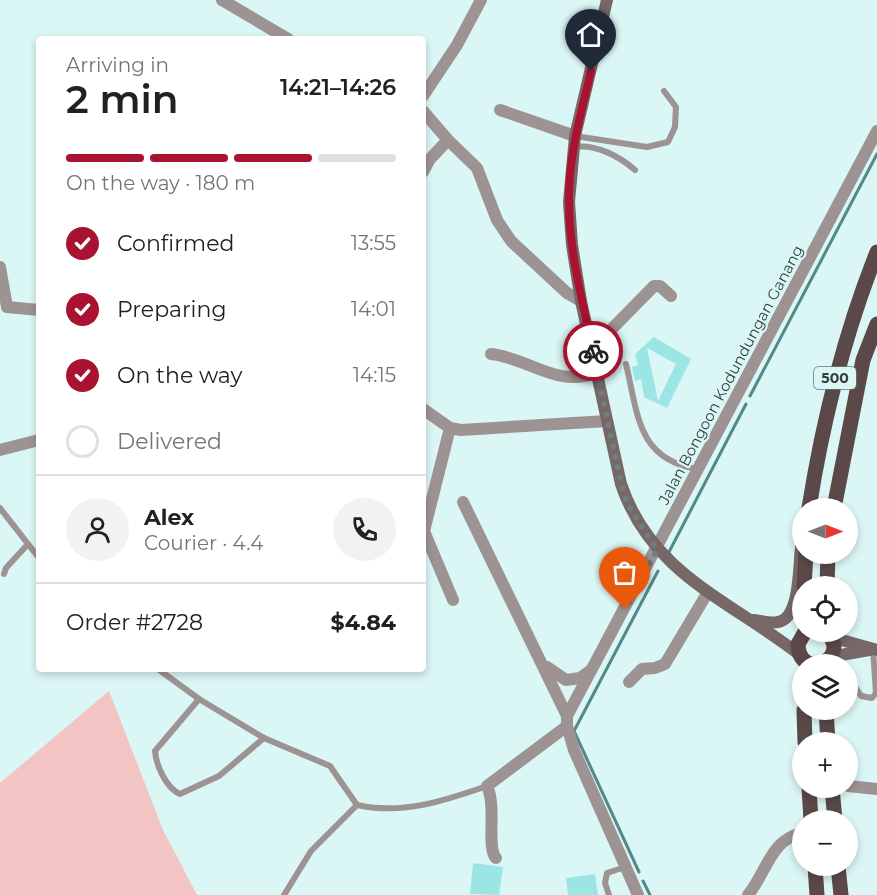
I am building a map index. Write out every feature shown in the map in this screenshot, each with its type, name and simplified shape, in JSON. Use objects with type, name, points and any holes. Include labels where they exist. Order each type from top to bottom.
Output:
[{"type":"main road","points":[[607,0],[575,142],[569,202],[572,245],[581,301],[628,505],[657,550],[674,567],[750,619],[796,654]]},
{"type":"main road","name":"500","points":[[811,498],[823,424],[833,382],[861,292],[877,252]]},
{"type":"main road","name":"500","points":[[836,498],[863,360],[877,324]]},
{"type":"main road","points":[[750,619],[780,622],[790,615],[796,602],[800,564]]},
{"type":"main road","points":[[852,642],[874,650]]},
{"type":"main road","points":[[858,654],[874,650]]},
{"type":"main road","points":[[816,876],[817,895]]},
{"type":"main road","points":[[839,876],[841,895]]},
{"type":"street","points":[[222,0],[283,36]]},
{"type":"street","points":[[426,92],[457,45],[481,0]]},
{"type":"street","points":[[500,110],[575,142]]},
{"type":"street","points":[[426,114],[482,174],[503,231],[567,293],[581,301]]},
{"type":"street","name":"Jalan Bongoon Kodundungan Ganang","points":[[567,721],[697,469],[877,131]]},
{"type":"street","points":[[426,166],[448,140]]},
{"type":"street","points":[[0,267],[4,312],[36,310]]},
{"type":"street","points":[[592,348],[654,286],[660,286],[670,296]]},
{"type":"street","points":[[491,354],[510,356],[550,375],[583,378],[597,372]]},
{"type":"street","points":[[426,411],[450,428],[469,430],[607,421]]},
{"type":"street","points":[[426,523],[450,428]]},
{"type":"street","points":[[0,450],[36,441]]},
{"type":"street","points":[[463,502],[543,664],[567,721],[574,750],[638,895]]},
{"type":"street","points":[[426,536],[453,600]]},
{"type":"street","points":[[629,682],[642,669],[655,669],[665,664],[708,592]]},
{"type":"street","points":[[543,664],[566,680],[580,678],[593,668]]},
{"type":"street","points":[[496,858],[492,854],[491,844],[494,819],[492,796],[487,786],[567,721]]},
{"type":"street","points":[[858,787],[877,789]]},
{"type":"street","points":[[748,895],[775,849],[783,840],[792,837]]},
{"type":"lane","points":[[575,142],[647,147],[668,142],[675,127],[676,107],[664,92]]},
{"type":"lane","points":[[575,142],[626,162],[635,170]]},
{"type":"lane","points":[[626,364],[642,431],[649,446],[680,466],[697,469]]},
{"type":"lane","points":[[0,508],[36,554]]},
{"type":"lane","points":[[4,574],[14,558],[28,544]]},
{"type":"lane","points":[[858,691],[861,696],[872,698],[876,693],[874,650]]},
{"type":"lane","points":[[163,672],[199,699],[264,738],[330,766],[357,805],[382,811],[423,805],[487,786]]},
{"type":"lane","points":[[199,699],[155,751],[155,762],[174,792],[180,794],[212,780],[264,738]]},
{"type":"lane","points":[[284,895],[310,851],[357,805]]},
{"type":"lane","points":[[609,895],[605,883],[607,873],[624,867]]},
{"type":"shaded area","points":[[109,691],[163,830],[197,895],[0,895],[0,783]]},
{"type":"building","points":[[654,337],[691,359],[667,408],[644,397],[641,379],[635,381],[632,367],[638,365],[635,354]],"holes":[[[647,348],[676,364],[658,401]]]},
{"type":"building","points":[[473,863],[503,867],[499,895],[470,894]]},
{"type":"building","points":[[595,874],[598,895],[568,895],[566,878]]},
{"type":"waterway","points":[[750,396],[877,154]]},
{"type":"waterway","points":[[669,552],[746,404]]},
{"type":"waterway","points":[[639,872],[574,731],[658,571]]},
{"type":"waterway","points":[[643,881],[650,895]]},
{"type":"way so far","points":[[593,351],[621,484],[628,505],[657,550],[625,609]]},
{"type":"route","points":[[591,71],[576,136],[569,202],[572,245],[581,301],[593,351]]}]
